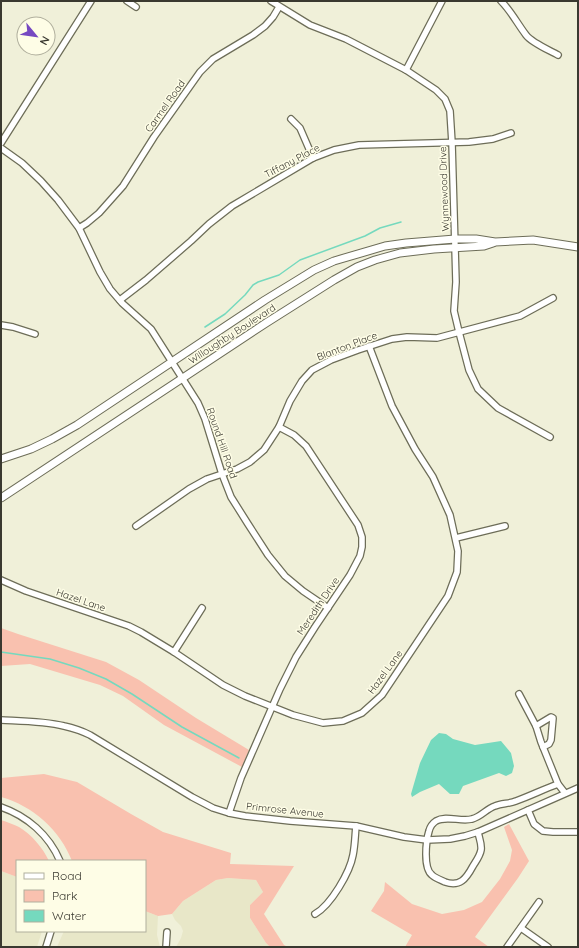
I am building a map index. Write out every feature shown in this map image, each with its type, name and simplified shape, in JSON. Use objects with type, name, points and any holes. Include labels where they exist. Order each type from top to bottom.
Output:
[{"type":"street","points":[[1,143],[91,1]]},
{"type":"street","points":[[127,1],[136,7]]},
{"type":"street","name":"Wynnewood Drive","points":[[271,1],[310,25],[346,39],[406,70],[436,90],[445,99],[450,111],[452,143],[456,282],[454,311],[469,370],[478,389],[498,408],[550,437]]},
{"type":"street","points":[[406,70],[442,1]]},
{"type":"street","points":[[501,1],[507,6],[527,36],[558,55]]},
{"type":"street","name":"Carmel Road","points":[[79,228],[99,213],[123,186],[154,137],[200,72],[213,59],[265,26],[279,7]]},
{"type":"street","points":[[291,119],[300,128],[313,158]]},
{"type":"street","name":"Tiffany Place","points":[[120,300],[146,280],[209,224],[232,206],[313,158],[334,150],[359,146],[469,142],[494,139],[511,133]]},
{"type":"street","name":"Round Hill Road","points":[[1,148],[22,163],[58,200],[79,228],[100,272],[110,289],[151,329],[198,403],[231,497],[268,554],[285,576],[303,591],[328,608]]},
{"type":"street","name":"Willoughby Boulevard","points":[[1,459],[31,449],[52,439],[265,300],[314,270],[334,261],[385,246],[455,239],[476,239],[496,242],[533,240],[578,248]]},
{"type":"street","name":"Willoughby Boulevard","points":[[1,498],[327,284],[357,268],[375,260],[400,253],[484,246],[496,242]]},
{"type":"street","name":"Blanton Place","points":[[136,526],[189,489],[207,480],[237,469],[250,462],[264,450],[279,427],[290,401],[302,381],[312,370],[331,360],[392,339],[407,337],[437,338],[520,316],[553,298]]},
{"type":"street","points":[[1,325],[35,334]]},
{"type":"street","name":"Hazel Lane","points":[[1,580],[129,626],[174,652],[223,685],[245,696],[293,715],[323,723],[343,721],[362,713],[382,695],[448,596],[457,572],[458,551],[450,515],[434,477],[415,449],[392,406],[369,346]]},
{"type":"street","name":"Meredith Drive","points":[[229,813],[241,778],[280,689],[296,657],[350,575],[360,556],[362,546],[362,536],[358,525],[306,446],[294,435],[279,427]]},
{"type":"street","points":[[456,538],[505,526]]},
{"type":"street","points":[[174,652],[202,608]]},
{"type":"street","points":[[519,694],[536,726],[558,784],[565,793]]},
{"type":"street","points":[[536,726],[551,717],[553,718],[551,740],[549,744],[543,747]]},
{"type":"street","name":"Primrose Avenue","points":[[1,720],[62,725],[84,732],[213,808],[229,813],[290,821],[356,826],[404,837],[427,840],[450,839],[478,832],[578,788]]},
{"type":"street","points":[[478,832],[481,850],[467,877],[460,883],[452,884],[430,874],[427,867],[427,840],[429,830],[434,823],[440,819],[471,820],[496,805],[516,802],[558,784]]},
{"type":"street","points":[[1,807],[11,810],[35,826],[52,845],[60,860]]},
{"type":"street","points":[[528,810],[534,824],[543,831],[578,832]]},
{"type":"street","points":[[315,914],[330,900],[348,871],[353,855],[356,826]]},
{"type":"street","points":[[507,947],[539,902]]},
{"type":"street","points":[[521,928],[548,947]]},
{"type":"street","points":[[46,947],[51,932]]},
{"type":"street","points":[[166,947],[167,932]]},
{"type":"shaded area","points":[[1,871],[16,877],[16,932],[42,932],[37,947],[1,947]]},
{"type":"shaded area","points":[[228,878],[256,880],[263,892],[250,905],[250,918],[270,947],[176,947],[183,931],[172,914],[183,901],[216,880]]},
{"type":"shaded area","points":[[146,911],[158,916],[157,935],[160,947],[57,947],[64,932],[146,932]]},
{"type":"green space","points":[[1,628],[106,662],[139,680],[196,718],[249,750],[242,767],[164,725],[123,696],[100,685],[30,664],[1,666]]},
{"type":"green space","points":[[44,774],[77,782],[163,832],[231,853],[230,864],[294,866],[264,914],[284,945],[288,947],[270,947],[250,918],[250,905],[263,892],[256,880],[228,878],[216,880],[183,901],[172,914],[158,916],[146,911],[146,860],[72,860],[60,839],[44,821],[24,806],[1,797],[1,778]]},
{"type":"green space","points":[[1,820],[19,827],[33,838],[44,851],[48,860],[16,860],[16,877],[1,871]]},
{"type":"green space","points":[[509,824],[529,861],[475,937],[489,947],[405,947],[412,935],[371,911],[384,891],[385,882],[412,904],[442,914],[464,910],[482,902],[500,879],[510,861],[512,850],[504,827]]},
{"type":"water","points":[[439,733],[446,734],[453,739],[475,745],[501,741],[511,753],[514,766],[512,773],[506,776],[499,773],[463,786],[459,794],[450,794],[439,784],[412,797],[411,794],[420,763],[431,740]]},
{"type":"waterway","points":[[205,327],[225,314],[253,285],[258,282],[279,275],[300,260],[365,236],[380,228],[401,222]]},
{"type":"waterway","points":[[1,652],[50,659],[79,668],[106,679],[132,694],[182,727],[239,758]]}]
